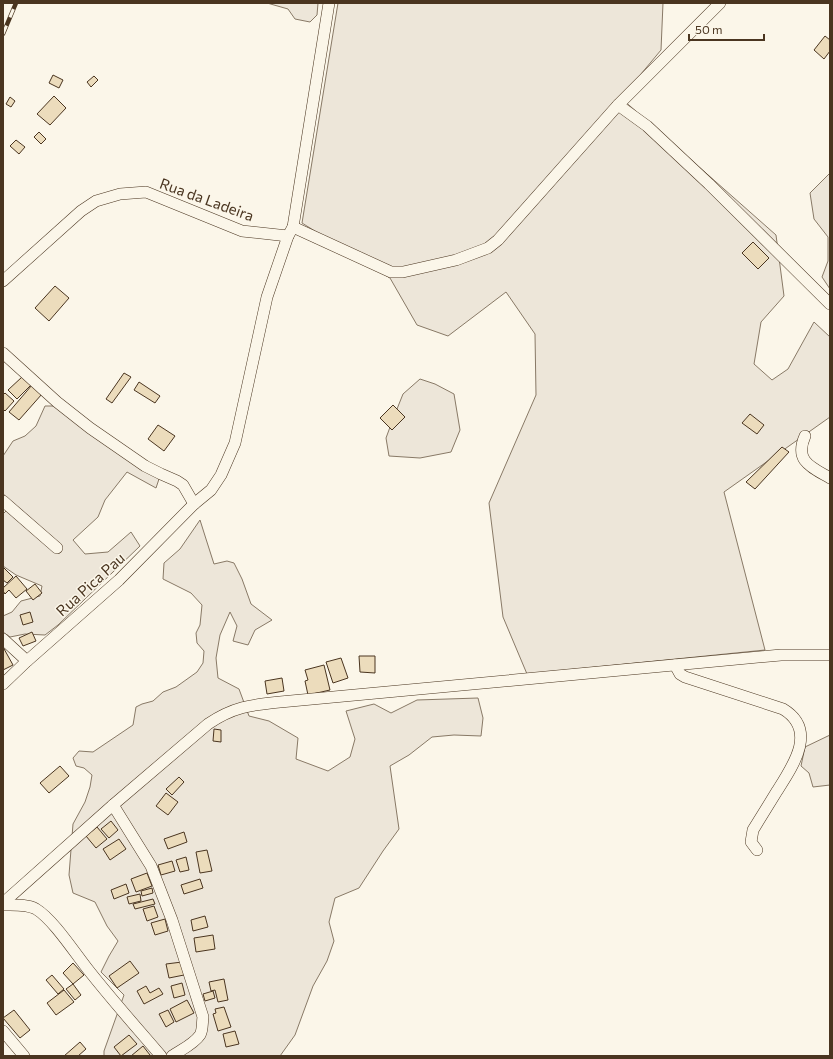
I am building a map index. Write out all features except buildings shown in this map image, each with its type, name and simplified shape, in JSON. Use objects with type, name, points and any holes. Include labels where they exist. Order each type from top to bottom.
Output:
[{"type":"street","name":"Rua Pica Pau","points":[[3,684],[27,660],[119,580],[194,504],[211,490],[221,475],[235,443],[267,297],[291,231],[329,3]]},
{"type":"street","name":"Rua da Ladeira","points":[[3,281],[81,211],[96,201],[120,194],[146,192],[242,231],[291,231],[392,272],[403,272],[456,260],[488,248],[498,240],[618,105],[720,3]]},
{"type":"street","points":[[618,105],[647,126],[709,184],[830,304]]},
{"type":"street","points":[[3,353],[57,402],[90,428],[145,466],[183,485],[194,504]]},
{"type":"street","points":[[805,436],[800,452],[803,459],[816,470],[830,478]]},
{"type":"street","points":[[3,501],[57,548]]},
{"type":"street","points":[[3,639],[27,660]]},
{"type":"street","points":[[3,904],[113,805],[208,724],[223,714],[241,708],[273,702],[781,655],[830,655]]},
{"type":"street","points":[[675,665],[680,674],[685,677],[783,709],[795,718],[799,726],[800,744],[794,764],[753,830],[751,842],[757,850]]},
{"type":"street","points":[[113,805],[151,866],[172,920],[202,1017],[200,1036],[189,1046],[172,1056]]},
{"type":"street","points":[[3,904],[26,906],[34,908],[40,912],[54,927],[109,996],[161,1056]]},
{"type":"street","points":[[3,1031],[24,1056]]},
{"type":"shaded area","points":[[267,3],[318,3],[317,15],[310,22],[295,19],[288,9]]},
{"type":"shaded area","points":[[338,3],[663,3],[661,50],[621,98],[776,235],[784,296],[761,322],[754,364],[772,380],[788,369],[814,322],[830,337],[830,417],[724,492],[765,650],[527,674],[503,617],[489,503],[536,395],[535,334],[506,292],[448,336],[417,325],[390,278],[302,223]]},
{"type":"shaded area","points":[[830,173],[830,289],[822,277],[828,261],[828,237],[814,219],[810,193]]},
{"type":"shaded area","points":[[420,379],[435,384],[454,394],[460,430],[451,452],[420,458],[389,456],[386,438],[403,394]]},
{"type":"shaded area","points":[[45,406],[56,406],[137,466],[159,479],[156,488],[127,472],[105,500],[98,517],[73,540],[85,554],[108,552],[131,532],[140,546],[58,625],[45,635],[25,634],[10,637],[3,632],[3,616],[12,612],[21,601],[40,596],[42,586],[16,575],[3,566],[3,514],[7,510],[6,498],[3,493],[3,456],[13,441],[25,436],[36,426]]},
{"type":"shaded area","points":[[200,520],[214,564],[227,561],[234,563],[242,579],[251,604],[272,620],[255,630],[248,645],[233,641],[237,626],[230,612],[220,635],[216,658],[218,678],[239,689],[249,716],[269,721],[298,738],[296,759],[328,771],[350,757],[355,739],[346,711],[374,704],[391,713],[417,700],[478,698],[483,718],[481,736],[454,735],[432,737],[409,755],[390,766],[399,829],[359,888],[335,898],[329,922],[334,941],[327,961],[313,986],[295,1035],[280,1056],[104,1056],[104,1051],[124,995],[101,972],[118,941],[107,926],[95,902],[73,893],[69,875],[73,824],[85,802],[92,775],[84,768],[76,766],[73,758],[79,751],[93,752],[133,725],[136,707],[153,701],[163,692],[176,687],[197,672],[203,663],[204,651],[197,643],[196,633],[200,625],[202,605],[191,593],[163,579],[164,563],[180,549]]},
{"type":"shaded area","points":[[830,735],[830,785],[813,787],[809,773],[801,766],[805,747]]},
{"type":"railway","points":[[3,34],[16,3]]}]
